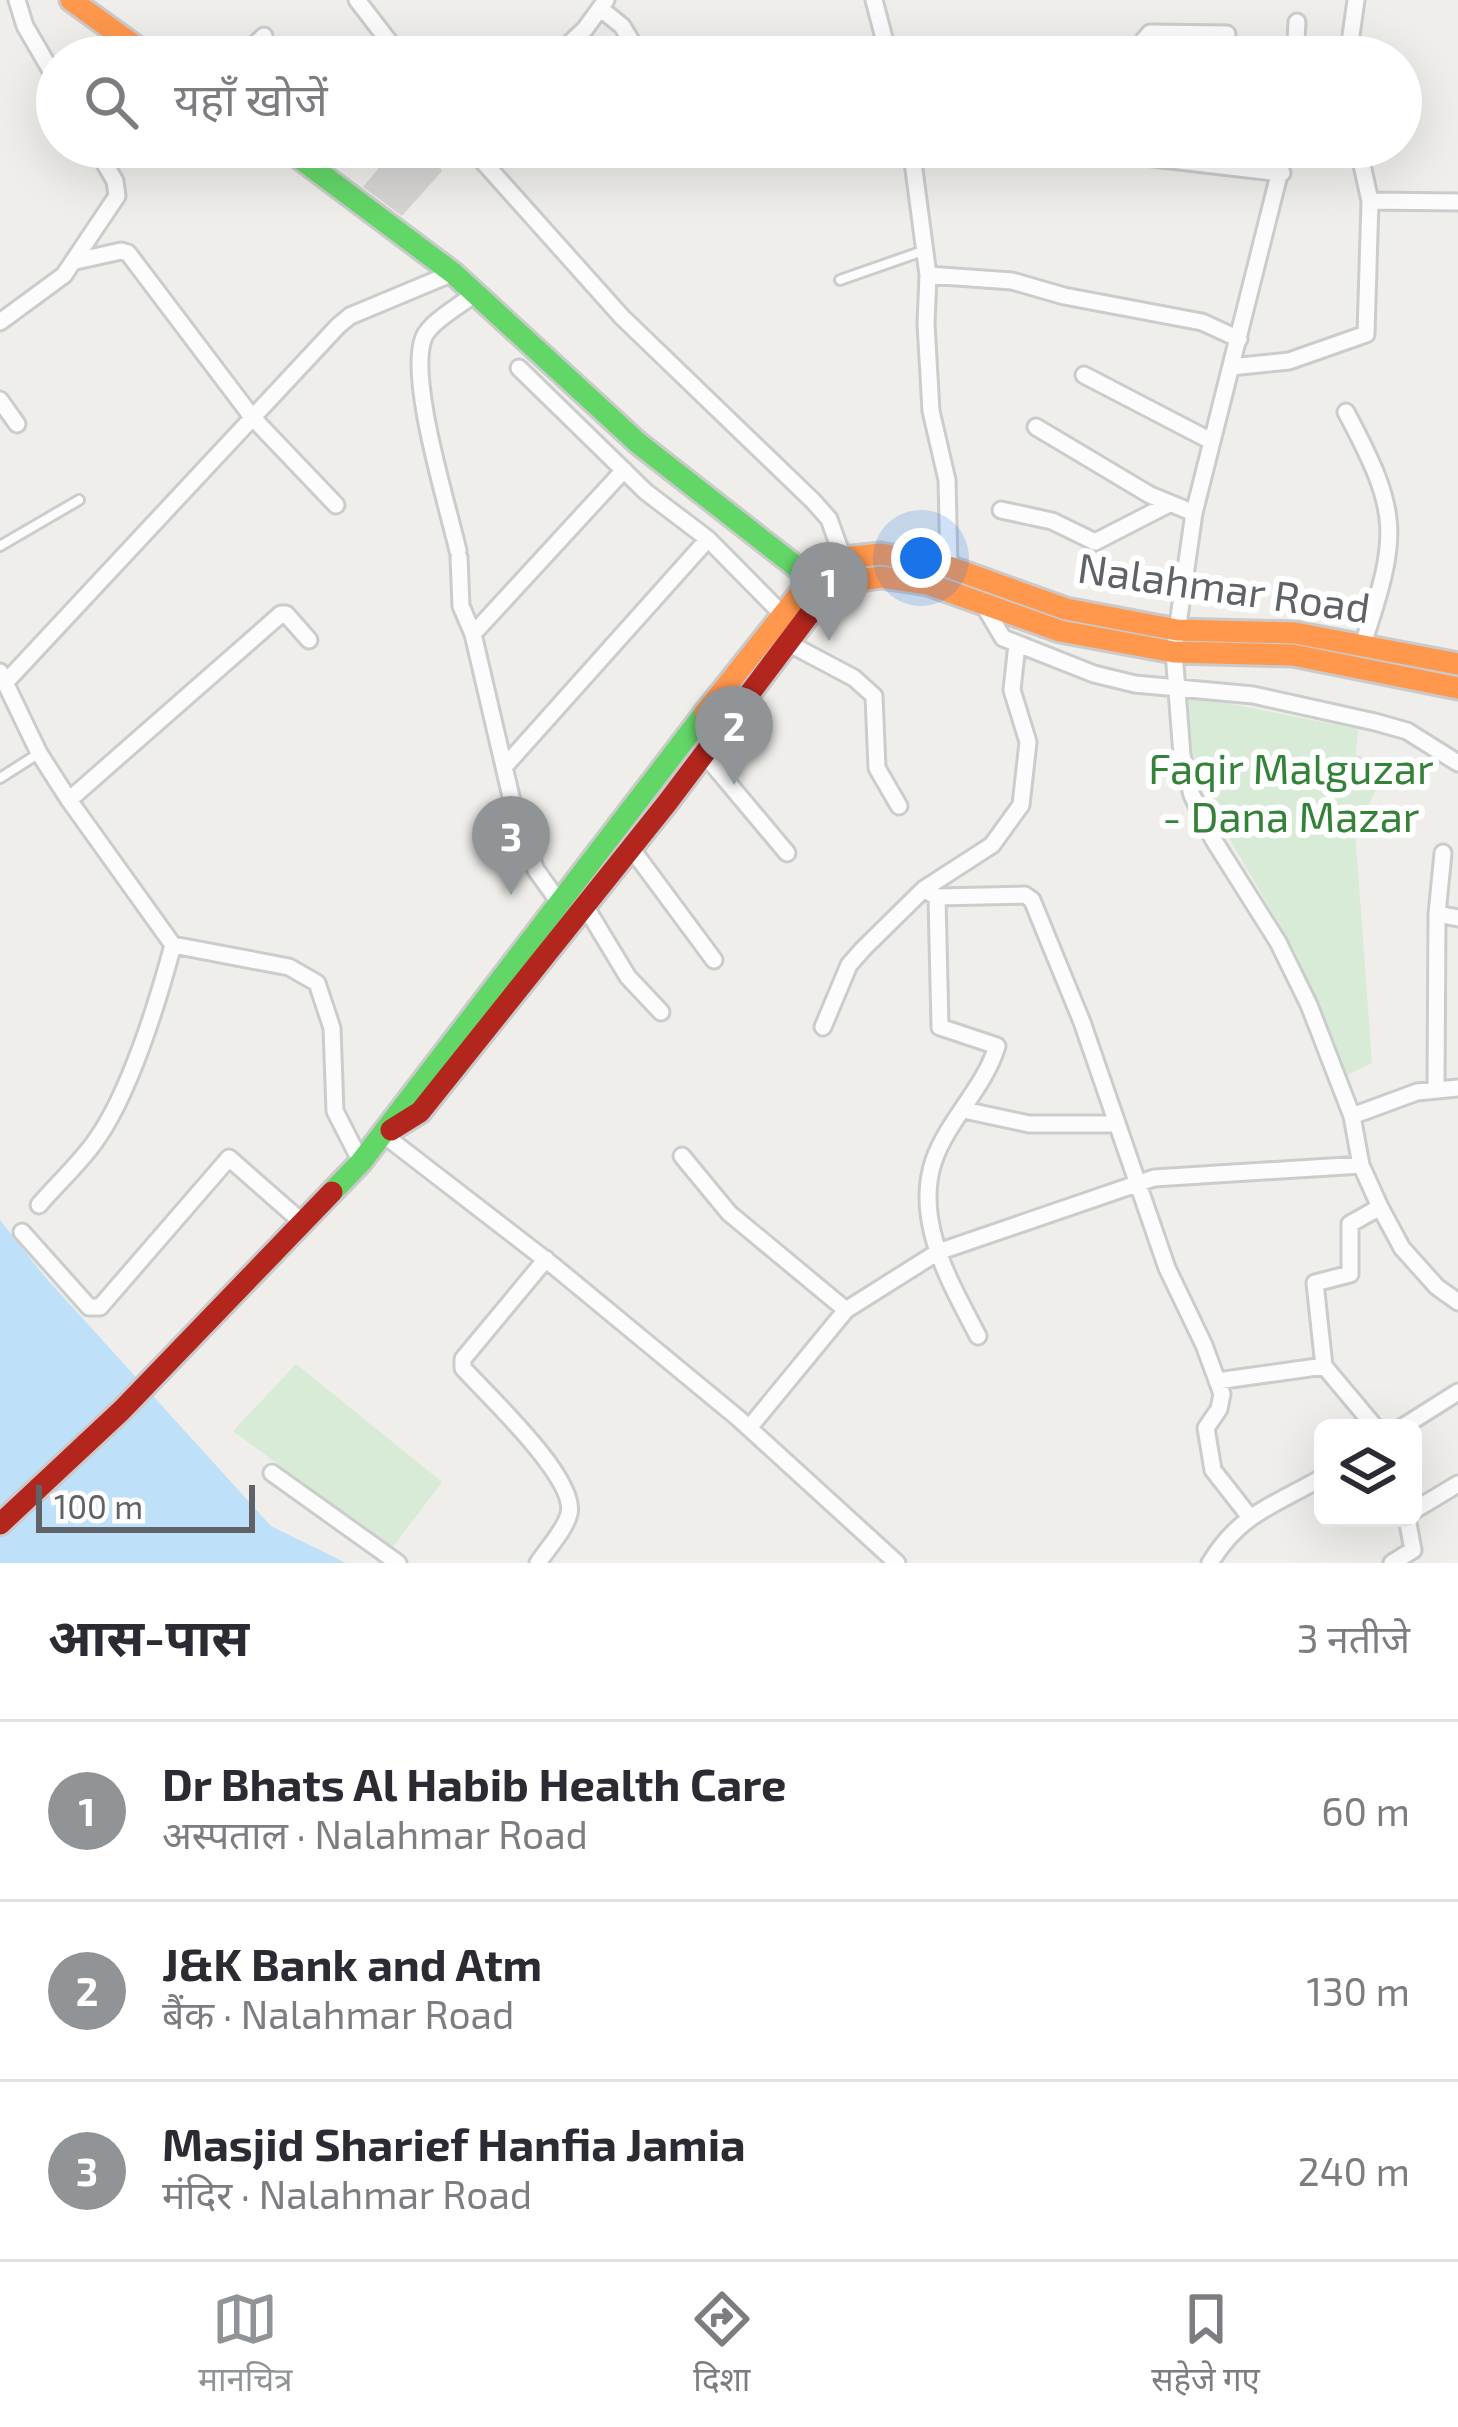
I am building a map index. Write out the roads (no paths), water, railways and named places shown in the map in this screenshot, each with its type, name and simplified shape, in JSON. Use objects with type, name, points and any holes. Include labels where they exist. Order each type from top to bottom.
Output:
[{"type":"main road","points":[[70,0],[121,36]]},
{"type":"main road","points":[[312,168],[453,274],[638,443],[820,585]]},
{"type":"main road","name":"Nalahmar Road","points":[[843,558],[881,554],[949,567],[1066,609],[1176,641],[1295,632],[1458,664]]},
{"type":"main road","points":[[384,1135],[420,1112],[585,906],[788,643],[820,585],[843,558]]},
{"type":"main road","name":"Nalahmar Road","points":[[820,585],[881,578],[928,584],[1060,631],[1293,656],[1458,688]]},
{"type":"main road","points":[[0,1524],[122,1410],[362,1162],[781,614],[820,585]]},
{"type":"street","points":[[16,0],[36,44]]},
{"type":"street","points":[[357,0],[385,36]]},
{"type":"street","points":[[874,0],[884,36]]},
{"type":"street","points":[[1351,36],[1356,0]]},
{"type":"street","points":[[574,36],[603,4],[628,36]]},
{"type":"street","points":[[1296,36],[1297,22]]},
{"type":"street","points":[[1147,36],[1227,34]]},
{"type":"street","points":[[0,322],[76,261],[117,196],[107,168]]},
{"type":"street","points":[[489,168],[622,317],[813,501],[829,519],[843,558]]},
{"type":"street","points":[[914,168],[926,250],[931,411],[946,480],[949,567]]},
{"type":"street","points":[[1252,168],[1282,173]]},
{"type":"street","points":[[1283,168],[1194,513],[1176,641],[1182,755],[1192,795],[1213,839],[1277,942],[1309,1005],[1352,1116],[1361,1165],[1380,1207],[1402,1248],[1437,1288],[1458,1302]]},
{"type":"street","points":[[1232,368],[1289,361],[1366,334],[1370,201],[1363,168]]},
{"type":"street","points":[[1370,201],[1458,202]]},
{"type":"street","points":[[76,261],[128,253],[253,417],[336,506]]},
{"type":"street","points":[[362,1162],[335,1111],[332,1028],[317,983],[289,967],[172,945],[39,753],[2,677],[350,316],[453,274]]},
{"type":"street","points":[[928,275],[1012,281],[1064,296],[1202,322],[1239,339]]},
{"type":"street","points":[[474,294],[426,334],[422,396],[459,554],[460,606],[473,634],[516,818],[536,870],[559,902]]},
{"type":"street","points":[[519,368],[624,470],[708,539],[781,614]]},
{"type":"street","points":[[1084,375],[1211,441]]},
{"type":"street","points":[[0,400],[17,424]]},
{"type":"street","points":[[1346,412],[1378,473],[1388,505],[1391,543],[1363,644]]},
{"type":"street","points":[[1036,428],[1169,504],[1194,513]]},
{"type":"street","points":[[473,634],[624,470]]},
{"type":"street","points":[[1001,510],[1052,521],[1095,542],[1169,504]]},
{"type":"street","points":[[505,766],[708,539]]},
{"type":"street","points":[[983,604],[995,630],[1017,644],[1094,674],[1253,695],[1407,731],[1458,763]]},
{"type":"street","points":[[69,800],[281,614],[309,640]]},
{"type":"street","points":[[788,643],[854,678],[874,696],[877,768],[899,806]]},
{"type":"street","points":[[823,1027],[849,965],[992,845],[1022,805],[1028,742],[1012,690],[1017,644]]},
{"type":"street","points":[[704,754],[787,853]]},
{"type":"street","points":[[631,848],[714,960]]},
{"type":"street","points":[[1436,1089],[1437,914],[1443,853]]},
{"type":"street","points":[[930,893],[940,1027],[997,1046],[932,1166],[931,1224],[938,1252],[978,1336]]},
{"type":"street","points":[[930,893],[1025,895],[1032,900],[1075,1003],[1166,1268],[1217,1381],[1222,1401],[1207,1422],[1208,1454],[1219,1480],[1249,1516]]},
{"type":"street","points":[[585,906],[628,977],[661,1012]]},
{"type":"street","points":[[1437,914],[1458,918]]},
{"type":"street","points":[[39,1205],[104,1126],[140,1049],[163,987],[172,945]]},
{"type":"street","points":[[1352,1116],[1391,1100],[1458,1088]]},
{"type":"street","points":[[964,1110],[1029,1124],[1116,1124]]},
{"type":"street","points":[[384,1135],[546,1259],[749,1428],[897,1563]]},
{"type":"street","points":[[682,1156],[729,1213],[846,1310]]},
{"type":"street","points":[[22,1232],[88,1307],[100,1307],[229,1158],[303,1223]]},
{"type":"street","points":[[749,1428],[846,1310],[938,1252],[1135,1183],[1175,1176],[1361,1165]]},
{"type":"street","points":[[1368,1419],[1324,1366],[1316,1283],[1348,1276],[1350,1224],[1380,1207]]},
{"type":"street","points":[[538,1563],[569,1515],[569,1500],[545,1459],[463,1369],[463,1359],[546,1259]]},
{"type":"street","points":[[1217,1381],[1324,1366]]},
{"type":"street","points":[[1415,1419],[1458,1392]]},
{"type":"street","points":[[272,1473],[398,1563]]},
{"type":"street","points":[[1210,1563],[1225,1538],[1249,1516],[1314,1482]]},
{"type":"street","points":[[1422,1507],[1458,1484]]},
{"type":"street","points":[[1392,1563],[1413,1550],[1411,1527]]},
{"type":"lane","points":[[840,280],[926,250]]},
{"type":"lane","points":[[0,546],[80,500]]},
{"type":"lane","points":[[0,778],[39,753]]},
{"type":"water","points":[[0,1220],[46,1278],[271,1526],[346,1563],[0,1563]]},
{"type":"place","name":"Dr Bhats Al Habib Health Care","points":[[829,641]]},
{"type":"place","name":"J&K Bank and Atm","points":[[734,785]]},
{"type":"place","name":"Masjid Sharief Hanfia Jamia","points":[[511,895]]},
{"type":"park label","name":"Faqir Malguzar - Dana Mazar","points":[[1291,793]]}]
